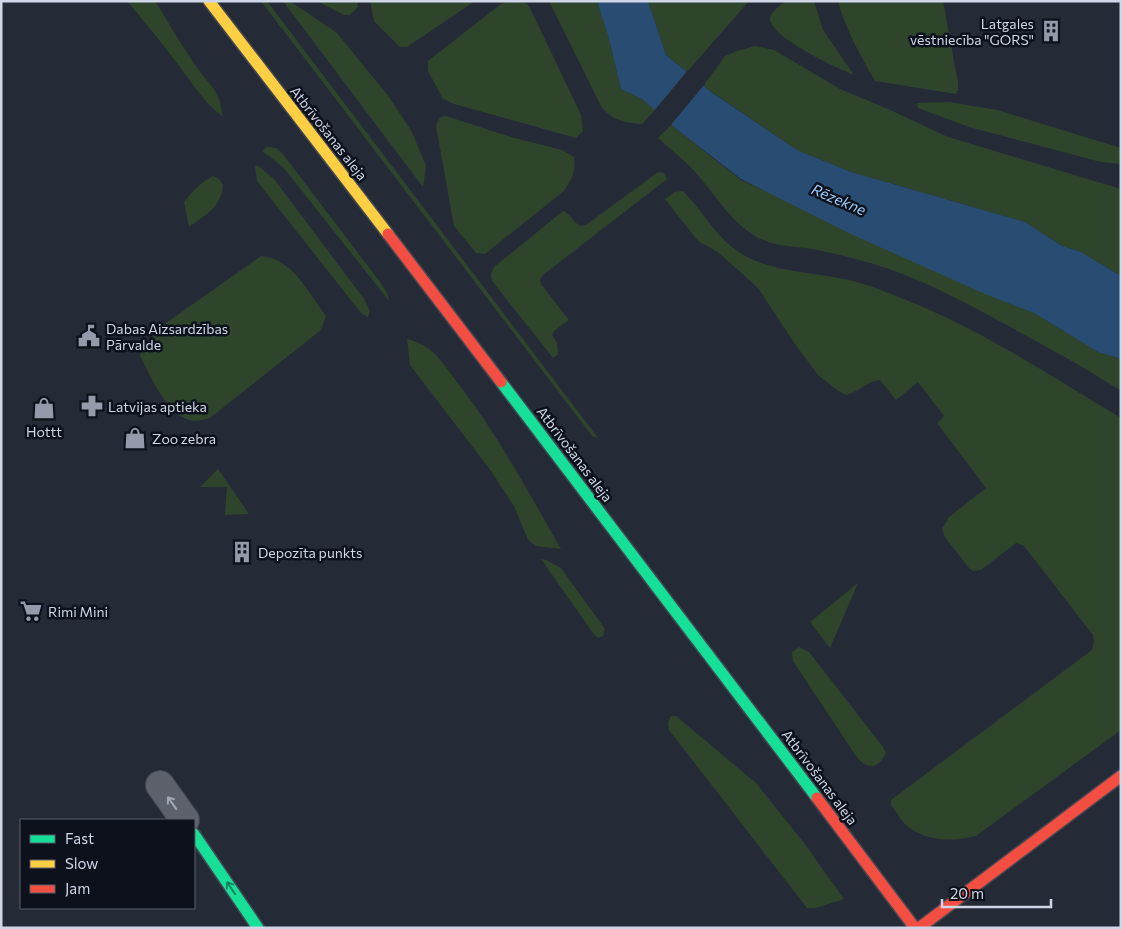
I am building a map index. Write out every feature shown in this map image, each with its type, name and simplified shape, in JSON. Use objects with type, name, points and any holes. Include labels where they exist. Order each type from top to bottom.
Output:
[{"type":"main road","name":"Atbrīvošanas aleja","points":[[209,1],[446,309],[915,928]]},
{"type":"main road","points":[[919,928],[1121,776]]},
{"type":"main road","points":[[195,835],[258,928]]},
{"type":"street","points":[[160,785],[184,819]]},
{"type":"green space","points":[[127,1],[155,1],[191,58],[217,94],[222,116],[203,98]]},
{"type":"green space","points":[[261,1],[267,1],[598,438],[592,436]]},
{"type":"green space","points":[[283,1],[290,1],[337,33],[389,97],[412,132],[426,166],[423,187]]},
{"type":"green space","points":[[317,1],[357,1],[358,7],[350,15],[344,15]]},
{"type":"green space","points":[[370,1],[475,1],[407,47],[400,47],[374,21]]},
{"type":"green space","points":[[509,1],[523,1],[529,6],[581,115],[583,131],[576,138],[454,104],[443,99],[428,71],[428,61],[501,4]]},
{"type":"green space","points":[[549,1],[597,1],[609,39],[621,89],[642,99],[655,110],[642,124],[620,120],[602,108]]},
{"type":"green space","points":[[648,1],[749,1],[687,72],[666,55]]},
{"type":"green space","points":[[785,1],[814,1],[823,30],[854,75],[806,51],[781,35],[773,27],[770,16]]},
{"type":"green space","points":[[838,1],[943,1],[958,83],[956,94],[875,81],[849,32]]},
{"type":"green space","points":[[755,46],[774,50],[840,89],[948,137],[1121,189],[1121,276],[1081,252],[1062,246],[1025,222],[851,172],[797,150],[703,86],[725,56]]},
{"type":"green space","points":[[949,102],[997,110],[1121,148],[1121,164],[1101,162],[969,127],[918,108],[917,103]]},
{"type":"green space","points":[[446,116],[511,137],[562,150],[574,157],[573,175],[564,191],[485,254],[476,253],[454,226],[436,126],[440,117]]},
{"type":"green space","points":[[671,125],[741,180],[1034,313],[1098,352],[1121,359],[1121,391],[1040,343],[966,303],[919,281],[859,260],[812,249],[777,244],[757,237],[739,224],[693,169],[658,138]]},
{"type":"green space","points":[[267,147],[276,148],[282,153],[380,282],[390,302],[283,167],[262,151]]},
{"type":"green space","points":[[257,165],[274,179],[364,299],[370,311],[368,317],[361,313],[257,181],[255,167]]},
{"type":"green space","points":[[658,172],[664,173],[667,179],[543,275],[540,280],[541,284],[569,320],[554,331],[552,335],[557,343],[558,354],[553,358],[492,281],[491,274],[494,267],[563,211],[576,223],[581,226],[586,225]]},
{"type":"green space","points":[[213,176],[219,179],[223,185],[219,200],[206,215],[189,227],[184,202],[197,187]]},
{"type":"green space","points":[[683,191],[719,235],[745,256],[758,262],[787,270],[854,281],[916,304],[995,343],[1121,418],[1121,730],[976,836],[960,839],[943,839],[919,833],[908,827],[891,805],[891,800],[1092,650],[1093,635],[1024,546],[1016,543],[981,570],[973,571],[969,568],[945,537],[942,529],[949,517],[986,488],[937,423],[944,416],[918,382],[896,400],[880,380],[871,382],[846,395],[818,375],[758,288],[718,252],[698,241],[665,199],[675,192]]},
{"type":"green space","points":[[261,256],[272,258],[282,263],[299,278],[326,316],[321,330],[210,418],[194,421],[185,418],[176,413],[161,395],[140,356],[142,349],[162,326]]},
{"type":"green space","points":[[407,339],[423,345],[433,352],[474,405],[513,466],[561,549],[536,546],[528,540],[514,506],[491,471],[410,365]]},
{"type":"green space","points":[[218,469],[249,514],[225,515],[227,487],[200,487]]},
{"type":"green space","points":[[541,559],[561,568],[605,629],[603,636],[598,638],[593,633]]},
{"type":"green space","points":[[858,583],[830,648],[810,622]]},
{"type":"green space","points":[[799,647],[809,652],[883,747],[886,753],[879,763],[868,766],[856,756],[793,661],[792,652]]},
{"type":"green space","points":[[671,716],[676,716],[756,783],[804,843],[844,899],[816,908],[807,908],[669,730],[668,722]]},
{"type":"water","name":"Rēzekne","points":[[597,1],[648,1],[666,55],[711,92],[797,150],[851,172],[1025,222],[1062,246],[1081,252],[1121,276],[1121,359],[1098,352],[1034,313],[985,294],[853,235],[741,179],[675,128],[642,99],[621,89],[609,39]]},
{"type":"pier","points":[[688,70],[705,84],[670,126],[653,112]]},
{"type":"traffic: fast","points":[[501,382],[817,798]]},
{"type":"traffic: fast","points":[[195,835],[258,928]]},
{"type":"traffic: slow","points":[[209,1],[388,234]]},
{"type":"traffic: jam","points":[[388,234],[501,382]]},
{"type":"traffic: jam","points":[[919,928],[1121,776]]},
{"type":"traffic: jam","points":[[817,798],[915,928]]},
{"type":"place","name":"Latgales vēstniecība \"GORS\"","points":[[1051,31]]},
{"type":"place","name":"Dabas Aizsardzības Pārvalde","points":[[89,336]]},
{"type":"place","name":"Latvijas aptieka","points":[[92,406]]},
{"type":"place","name":"Hottt","points":[[44,408]]},
{"type":"place","name":"Zoo zebra","points":[[135,438]]},
{"type":"place","name":"Depozīta punkts","points":[[242,552]]},
{"type":"place","name":"Rimi Mini","points":[[31,611]]}]
